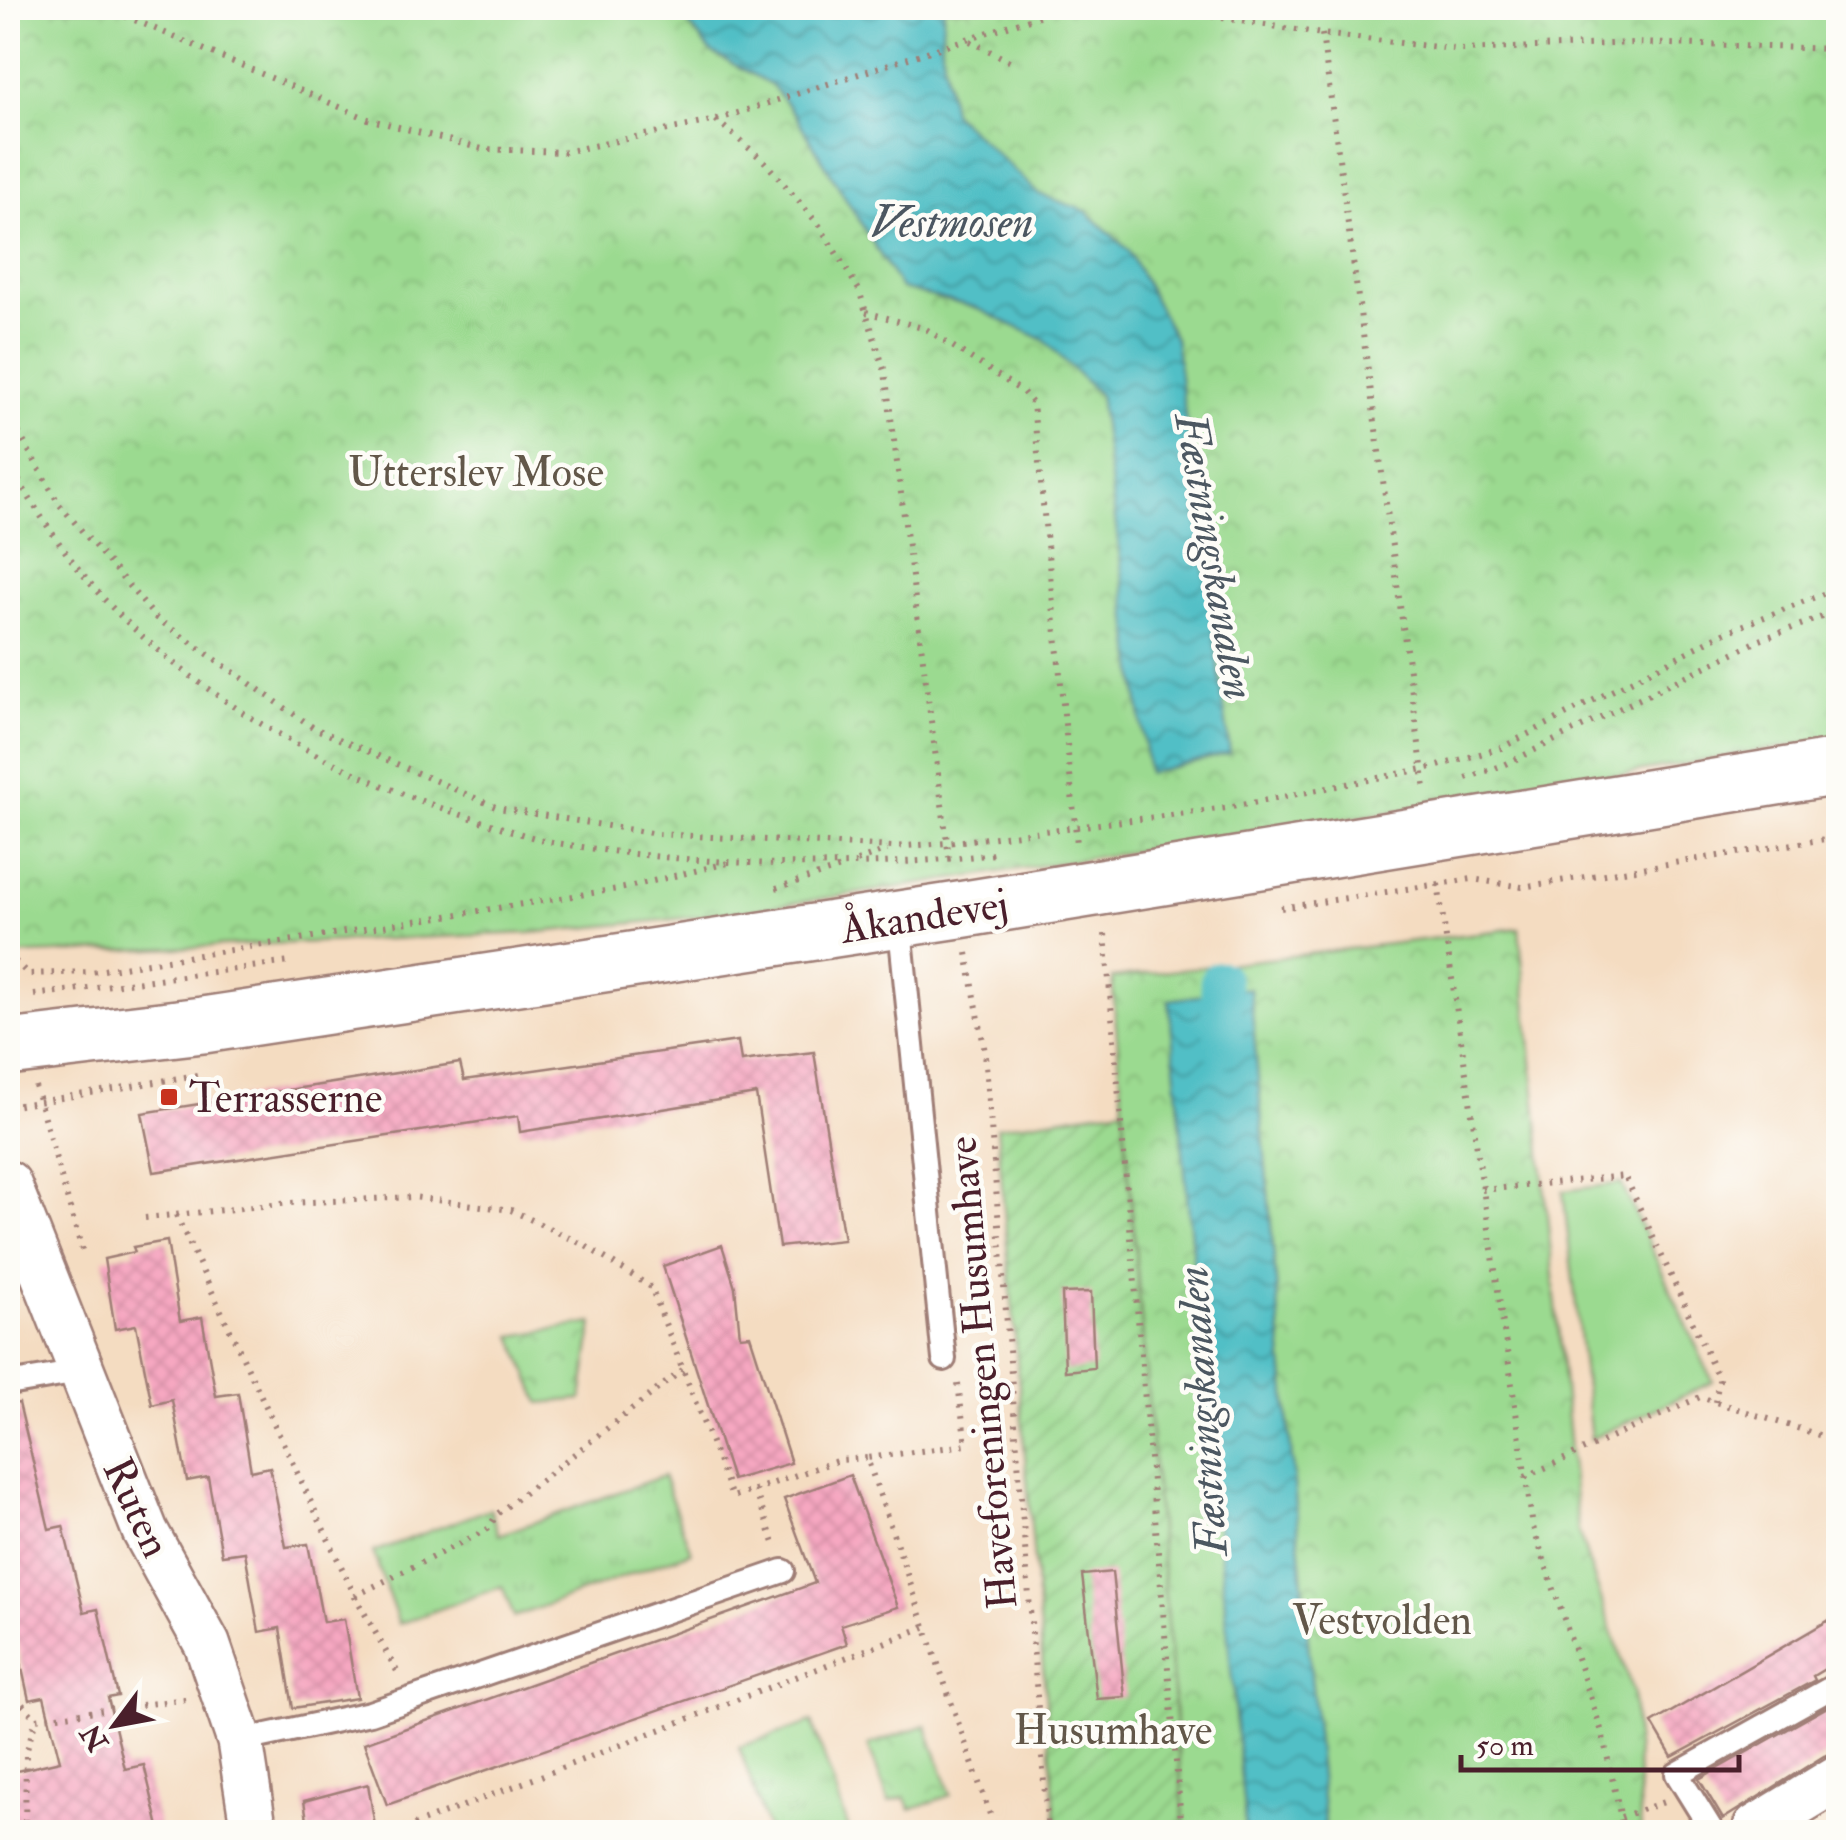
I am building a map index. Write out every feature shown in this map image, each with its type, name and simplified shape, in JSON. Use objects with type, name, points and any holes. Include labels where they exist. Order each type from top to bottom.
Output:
[{"type":"street","name":"Åkandevej","points":[[14,1047],[202,1025],[959,910],[1430,824],[1838,768]]},
{"type":"street","name":"Ruten","points":[[8,1184],[145,1531],[206,1644],[240,1741],[254,1832]]},
{"type":"street","points":[[1744,1831],[1838,1778]]},
{"type":"lane","points":[[899,918],[944,1359]]},
{"type":"lane","points":[[8,1384],[79,1372]]},
{"type":"lane","points":[[240,1741],[370,1713],[783,1571]]},
{"type":"lane","points":[[1744,1831],[1689,1793],[1677,1774],[1838,1684]]},
{"type":"path","points":[[106,8],[368,118],[482,149],[564,152],[716,120],[1058,10],[1097,8]]},
{"type":"path","points":[[1160,8],[1322,34],[1463,50],[1634,44],[1838,49]]},
{"type":"path","points":[[1322,34],[1422,769]]},
{"type":"path","points":[[965,42],[1013,63]]},
{"type":"path","points":[[716,120],[764,162],[819,225],[859,290],[884,372],[947,843]]},
{"type":"path","points":[[866,312],[926,329],[1023,392],[1032,404],[1077,844]]},
{"type":"path","points":[[8,414],[60,504],[156,618],[314,728],[498,808],[657,834],[893,847],[947,843],[1227,808],[1422,769],[1501,748],[1724,633],[1838,588]]},
{"type":"path","points":[[8,462],[38,515],[103,597],[166,656],[268,726],[366,780],[554,843],[734,862],[847,865],[1006,853]]},
{"type":"path","points":[[1457,781],[1504,764],[1760,640],[1838,611]]},
{"type":"path","points":[[1430,824],[1472,879],[1522,887],[1838,837]]},
{"type":"path","points":[[1430,824],[1533,1527],[1602,1732],[1624,1832]]},
{"type":"path","points":[[1059,846],[1096,842]]},
{"type":"path","points":[[8,949],[11,961],[28,974],[92,972],[624,888],[734,862]]},
{"type":"path","name":"Haveforeningen Husumhave","points":[[959,910],[985,1052],[1048,1832]]},
{"type":"path","points":[[1105,934],[1182,1832]]},
{"type":"path","points":[[14,1047],[46,1119],[89,1274]]},
{"type":"path","points":[[1482,1190],[1626,1176],[1720,1380],[1715,1402]]},
{"type":"path","points":[[146,1218],[414,1197],[512,1210],[584,1245],[652,1287],[732,1497],[839,1460],[966,1446],[962,1390],[944,1359]]},
{"type":"path","points":[[176,1215],[355,1596],[412,1698]]},
{"type":"path","points":[[355,1596],[488,1530],[497,1514],[685,1368]]},
{"type":"path","points":[[1525,1477],[1700,1398],[1822,1436],[1838,1430]]},
{"type":"path","points":[[867,1458],[996,1832]]},
{"type":"path","points":[[752,1490],[783,1571]]},
{"type":"path","points":[[404,1829],[924,1627]]},
{"type":"path","points":[[8,1689],[36,1719]]},
{"type":"path","points":[[36,1719],[193,1698]]},
{"type":"path","points":[[26,1832],[26,1753],[36,1719]]},
{"type":"path","points":[[1621,1817],[1689,1793]]},
{"type":"green space","name":"Utterslev Mose","points":[[8,8],[1838,8],[1838,738],[1471,800],[716,915],[531,933],[8,955]]},
{"type":"green space","name":"Vestvolden","points":[[1519,928],[1578,1531],[1633,1693],[1641,1832],[1185,1832],[1112,978]]},
{"type":"green space","name":"Husumhave","points":[[1123,1108],[1185,1832],[1057,1832],[997,1127]]},
{"type":"green space","points":[[1621,1183],[1713,1382],[1591,1439],[1563,1191]]},
{"type":"green space","points":[[593,1323],[582,1399],[540,1403],[512,1336]]},
{"type":"green space","points":[[663,1476],[691,1552],[514,1617],[502,1586],[399,1624],[373,1552],[490,1509],[499,1535]]},
{"type":"green space","points":[[812,1722],[850,1832],[763,1832],[768,1830],[739,1747]]},
{"type":"green space","points":[[926,1725],[951,1795],[911,1809],[905,1797],[889,1802],[868,1745]]},
{"type":"water","name":"Vestmosen","points":[[676,8],[944,8],[941,44],[952,112],[1039,194],[1086,211],[1128,250],[1175,339],[1230,753],[1148,773],[1099,395],[1044,340],[974,307],[901,289],[795,115],[772,85],[711,52]]},
{"type":"water","points":[[1250,988],[1325,1832],[1246,1832],[1169,1000]]},
{"type":"building","points":[[738,1041],[741,1061],[814,1052],[844,1240],[779,1247],[756,1094],[520,1132],[518,1116],[154,1172],[142,1113],[460,1063],[464,1080]]},
{"type":"building","points":[[167,1241],[180,1321],[202,1317],[216,1396],[238,1393],[251,1471],[270,1467],[286,1547],[308,1544],[323,1622],[344,1619],[357,1698],[293,1708],[280,1628],[259,1632],[245,1552],[222,1555],[208,1477],[187,1481],[172,1400],[152,1405],[136,1325],[115,1329],[104,1259],[135,1252],[133,1247]]},
{"type":"building","points":[[722,1245],[735,1287],[740,1336],[750,1335],[791,1463],[732,1480],[663,1266]]},
{"type":"building","points":[[1091,1292],[1094,1368],[1065,1371],[1062,1293]]},
{"type":"building","points":[[19,1403],[49,1529],[63,1526],[84,1612],[98,1609],[118,1696],[108,1698],[125,1769],[144,1765],[159,1827],[133,1832],[8,1832],[8,1773],[60,1761],[44,1697],[29,1700],[8,1605],[8,1405]]},
{"type":"building","points":[[850,1475],[898,1607],[841,1625],[847,1644],[387,1805],[364,1743],[815,1583],[784,1499]]},
{"type":"building","points":[[1112,1572],[1125,1697],[1097,1699],[1082,1575]]},
{"type":"building","points":[[1838,1615],[1838,1661],[1813,1676],[1815,1680],[1672,1757],[1652,1723]]},
{"type":"building","points":[[1831,1705],[1838,1717],[1838,1752],[1824,1756],[1723,1819],[1699,1779]]},
{"type":"building","points":[[368,1784],[376,1832],[309,1832],[304,1801]]},
{"type":"waterway","name":"Fæstningskanalen","points":[[1220,981],[1224,1047]]},
{"type":"place","name":"Terrasserne","points":[[169,1097]]}]
